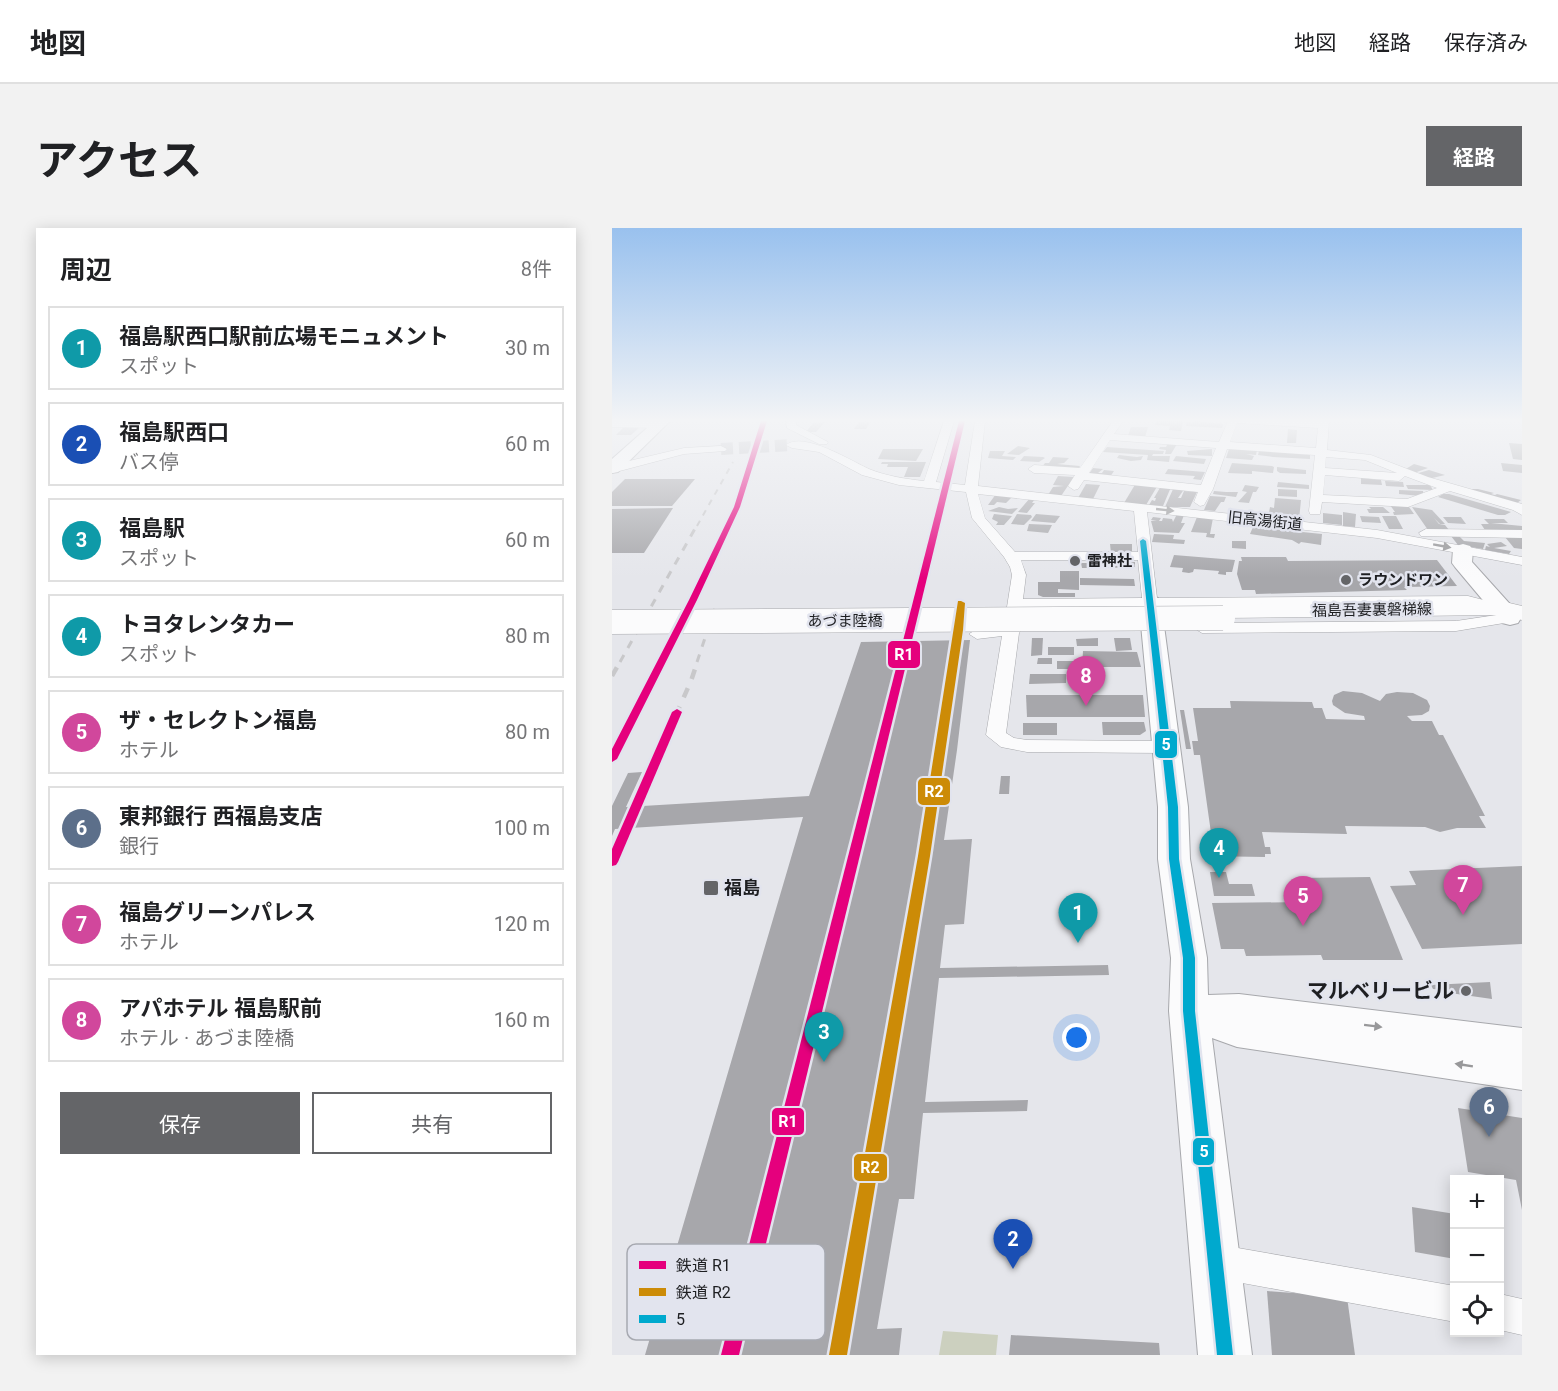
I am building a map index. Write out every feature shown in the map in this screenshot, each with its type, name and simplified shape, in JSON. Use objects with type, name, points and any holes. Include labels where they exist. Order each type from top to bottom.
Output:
[{"type":"main road","name":"あづま陸橋","points":[[612,614],[1222,615]]},
{"type":"main road","name":"福島吾妻裏磐梯線","points":[[1222,615],[1516,616]]},
{"type":"main road","name":"あづま陸橋","points":[[612,622],[1222,615]]},
{"type":"street","name":"旧高湯街道","points":[[871,474],[899,482],[1377,534],[1522,561]]},
{"type":"street","points":[[891,474],[899,482]]},
{"type":"street","points":[[929,485],[933,474]]},
{"type":"street","points":[[973,474],[971,489],[975,513],[982,524],[1017,562],[1019,575],[996,735],[1000,740],[1027,746],[1166,747]]},
{"type":"street","points":[[1078,474],[1207,489]]},
{"type":"street","points":[[1065,499],[1082,474]]},
{"type":"street","points":[[1194,513],[1213,474]]},
{"type":"street","points":[[1313,526],[1319,474]]},
{"type":"street","points":[[1352,474],[1407,478]]},
{"type":"street","points":[[1410,474],[1448,488],[1518,507],[1522,511]]},
{"type":"street","points":[[1316,498],[1408,503],[1448,488]]},
{"type":"street","points":[[1140,507],[1173,807],[1174,859],[1189,958],[1189,1011],[1225,1355]]},
{"type":"street","points":[[1377,534],[1522,534]]},
{"type":"street","points":[[1463,550],[1462,562],[1516,616]]},
{"type":"street","points":[[1012,556],[1145,556]]},
{"type":"street","points":[[977,634],[1151,615],[1468,601],[1516,616]]},
{"type":"street","points":[[1015,604],[1151,615],[1456,626],[1516,616]]},
{"type":"street","points":[[1189,1011],[1239,1009],[1522,1044]]},
{"type":"street","points":[[1189,1011],[1237,1031],[1522,1073]]},
{"type":"street","points":[[1215,1261],[1450,1303]]},
{"type":"street","points":[[1504,1313],[1522,1317]]},
{"type":"green space","points":[[943,1331],[998,1335],[996,1355],[939,1355]]},
{"type":"building","points":[[905,474],[921,474],[920,477],[904,477]]},
{"type":"building","points":[[1089,474],[1112,474],[1110,477]]},
{"type":"building","points":[[1165,474],[1204,474],[1201,480],[1193,479],[1195,476]]},
{"type":"building","points":[[1415,474],[1440,474],[1445,475],[1428,479]]},
{"type":"building","points":[[1058,476],[1074,477],[1061,496],[1048,495],[1053,487],[1064,486],[1053,485]]},
{"type":"building","points":[[1361,478],[1381,480],[1382,485],[1361,484]]},
{"type":"building","points":[[625,479],[695,479],[672,506],[612,506],[612,492]]},
{"type":"building","points":[[1385,481],[1403,482],[1404,487],[1386,486]]},
{"type":"building","points":[[1278,482],[1309,485],[1309,489],[1277,487]]},
{"type":"building","points":[[1136,483],[1158,485],[1146,505],[1124,503]]},
{"type":"building","points":[[1086,484],[1100,485],[1093,499],[1078,498]]},
{"type":"building","points":[[1245,485],[1259,487],[1256,492],[1253,492],[1249,503],[1238,502],[1247,492],[1242,491]]},
{"type":"building","points":[[1406,485],[1430,485],[1433,490],[1408,489]]},
{"type":"building","points":[[1161,486],[1171,487],[1163,506],[1149,505],[1152,500],[1155,501],[1156,498],[1154,498]]},
{"type":"building","points":[[1174,487],[1185,488],[1178,498],[1181,498],[1184,491],[1197,492],[1190,507],[1165,507]]},
{"type":"building","points":[[1278,489],[1297,490],[1297,497],[1278,496]]},
{"type":"building","points":[[1471,489],[1521,500],[1517,503],[1467,491]]},
{"type":"building","points":[[1399,490],[1423,491],[1423,494],[1421,496],[1399,494]]},
{"type":"building","points":[[1214,491],[1238,492],[1236,497],[1213,494]]},
{"type":"building","points":[[996,494],[1013,496],[1006,503],[997,502],[994,505],[988,505]]},
{"type":"building","points":[[1443,494],[1511,512],[1498,515],[1438,497]]},
{"type":"building","points":[[1210,496],[1226,497],[1215,511],[1204,510]]},
{"type":"building","points":[[1030,498],[1035,499],[1032,503],[1035,503],[1027,513],[1018,512]]},
{"type":"building","points":[[1275,498],[1301,500],[1299,520],[1268,518],[1270,507],[1274,508]]},
{"type":"building","points":[[1390,505],[1409,507],[1414,514],[1394,515],[1393,512],[1395,512]]},
{"type":"building","points":[[999,507],[1018,508],[1012,514],[988,511]]},
{"type":"building","points":[[1369,507],[1383,507],[1390,513],[1369,513],[1367,509],[1371,509]]},
{"type":"building","points":[[1412,507],[1432,510],[1445,524],[1440,524],[1434,518],[1439,524],[1445,525],[1449,530],[1428,530]]},
{"type":"building","points":[[673,508],[644,553],[612,553],[612,509]]},
{"type":"building","points":[[1343,512],[1356,514],[1355,527],[1343,526]]},
{"type":"building","points":[[1323,513],[1342,515],[1342,525],[1323,523]]},
{"type":"building","points":[[994,514],[1012,516],[1004,525],[996,525],[998,522],[992,519]]},
{"type":"building","points":[[1017,514],[1032,517],[1024,525],[1011,524]]},
{"type":"building","points":[[1036,514],[1060,516],[1055,523],[1031,521]]},
{"type":"building","points":[[1177,514],[1184,515],[1181,523],[1185,523],[1179,533],[1154,532],[1151,521],[1157,520],[1151,520],[1153,517],[1161,518],[1159,521],[1163,518],[1172,519],[1173,522]]},
{"type":"building","points":[[1360,516],[1379,517],[1381,523],[1362,522]]},
{"type":"building","points":[[1382,516],[1396,516],[1403,529],[1389,529]]},
{"type":"building","points":[[1197,517],[1213,518],[1210,534],[1215,534],[1214,538],[1206,537],[1207,533],[1191,532]]},
{"type":"building","points":[[1443,517],[1461,517],[1466,524],[1448,523]]},
{"type":"building","points":[[1484,519],[1504,519],[1508,523],[1491,523],[1522,526],[1522,531],[1485,530],[1481,524],[1489,524]]},
{"type":"building","points":[[1029,524],[1052,525],[1048,533],[1027,531]]},
{"type":"building","points":[[1253,527],[1322,534],[1321,545],[1301,542],[1299,544],[1292,540],[1250,534]]},
{"type":"building","points":[[1154,534],[1174,535],[1173,539],[1185,540],[1184,544],[1152,542]]},
{"type":"building","points":[[1451,536],[1459,536],[1464,541],[1485,543],[1483,549],[1458,545]]},
{"type":"building","points":[[1505,537],[1522,537],[1522,549],[1514,548]]},
{"type":"building","points":[[1232,541],[1246,541],[1246,549],[1232,548]]},
{"type":"building","points":[[1501,542],[1507,546],[1494,548],[1511,551],[1509,554],[1485,550],[1486,546],[1490,547],[1487,544]]},
{"type":"building","points":[[1110,544],[1132,544],[1132,551],[1111,553]]},
{"type":"building","points":[[1174,555],[1235,560],[1232,572],[1226,572],[1226,575],[1218,574],[1219,571],[1194,569],[1189,573],[1182,572],[1183,568],[1170,567]]},
{"type":"building","name":"ラウンドワン","points":[[1241,557],[1286,557],[1288,561],[1437,560],[1457,586],[1404,587],[1407,590],[1256,594],[1255,590],[1242,590],[1237,574],[1239,561],[1242,561]]},
{"type":"building","points":[[1135,562],[1135,567],[1111,568],[1110,563]]},
{"type":"building","points":[[1081,563],[1109,563],[1109,568],[1082,568]]},
{"type":"building","points":[[1060,571],[1079,571],[1079,590],[1058,589],[1058,593],[1075,593],[1075,597],[1038,595],[1038,582],[1060,582]]},
{"type":"building","points":[[1080,578],[1134,579],[1135,586],[1080,585]]},
{"type":"building","points":[[1032,638],[1043,638],[1042,655],[1031,656]]},
{"type":"building","points":[[1098,638],[1098,646],[1077,646],[1076,639]]},
{"type":"building","points":[[1114,638],[1130,638],[1132,650],[1116,651]]},
{"type":"building","points":[[970,640],[944,840],[972,839],[964,924],[945,925],[940,968],[1108,965],[1109,975],[939,978],[925,1102],[1028,1100],[1027,1111],[923,1113],[914,1199],[899,1199],[877,1329],[902,1328],[899,1355],[645,1355],[649,1340],[825,1340],[825,1244],[678,1244],[803,817],[615,829],[612,836],[612,806],[628,773],[642,772],[626,807],[809,796],[861,642]]},
{"type":"building","points":[[1048,647],[1074,647],[1074,655],[1048,655]]},
{"type":"building","points":[[1083,651],[1137,652],[1141,667],[1082,667]]},
{"type":"building","points":[[1038,658],[1052,658],[1052,664],[1037,664]]},
{"type":"building","points":[[1057,661],[1075,661],[1075,669],[1057,669]]},
{"type":"building","points":[[1030,674],[1066,674],[1066,683],[1029,684]]},
{"type":"building","points":[[1343,691],[1362,693],[1380,701],[1386,694],[1397,692],[1413,693],[1427,700],[1430,706],[1429,711],[1422,715],[1407,716],[1412,721],[1432,721],[1439,735],[1443,735],[1485,816],[1479,816],[1486,828],[1457,828],[1440,832],[1425,827],[1345,826],[1347,834],[1262,832],[1265,847],[1270,847],[1271,854],[1265,854],[1265,857],[1204,856],[1212,840],[1200,755],[1194,755],[1192,741],[1198,741],[1193,708],[1231,708],[1230,701],[1312,702],[1314,708],[1322,708],[1326,719],[1365,720],[1364,716],[1345,713],[1333,705],[1334,695]]},
{"type":"building","points":[[1026,695],[1143,695],[1145,717],[1027,717]]},
{"type":"building","points":[[1180,710],[1184,710],[1191,749],[1186,749]]},
{"type":"building","points":[[1102,722],[1144,722],[1146,731],[1140,735],[1103,735]]},
{"type":"building","points":[[1023,723],[1057,723],[1057,735],[1023,735]]},
{"type":"building","points":[[1001,776],[1010,776],[1009,794],[999,794]]},
{"type":"building","points":[[1522,866],[1522,944],[1422,949],[1390,886],[1416,885],[1409,871]]},
{"type":"building","points":[[1210,872],[1226,872],[1229,884],[1252,884],[1255,896],[1214,896]]},
{"type":"building","points":[[1370,877],[1403,960],[1323,960],[1321,955],[1246,956],[1244,949],[1221,949],[1212,903],[1305,902],[1298,878]]},
{"type":"building","name":"マルベリービル","points":[[1490,982],[1492,999],[1443,992],[1433,989],[1431,985]]},
{"type":"building","points":[[1458,1108],[1522,1118],[1522,1210],[1516,1180],[1504,1178],[1504,1175],[1468,1172]]},
{"type":"building","points":[[1412,1207],[1450,1213],[1450,1258],[1415,1252]]},
{"type":"building","points":[[1267,1291],[1347,1297],[1355,1355],[1272,1355]]},
{"type":"building","points":[[1011,1335],[1159,1343],[1160,1355],[1009,1355]]},
{"type":"railway","points":[[697,526],[726,474]]},
{"type":"railway","points":[[620,662],[697,525]]},
{"type":"railway","points":[[697,662],[716,605]]},
{"type":"railway","points":[[612,676],[621,660]]},
{"type":"railway","points":[[635,807],[691,681],[698,660]]},
{"type":"railway","points":[[622,837],[626,828]]},
{"type":"railway","points":[[612,862],[623,836]]},
{"type":"rail line","name":"R1","points":[[612,759],[693,600],[737,507],[747,474]]},
{"type":"rail line","name":"R1","points":[[758,1244],[949,474]]},
{"type":"rail line","name":"R2","points":[[838,1355],[924,856],[959,630],[961,603]]},
{"type":"rail line","name":"R1","points":[[612,862],[677,712]]},
{"type":"rail line","name":"R1","points":[[730,1355],[734,1340]]},
{"type":"transit line","name":"5","points":[[1143,541],[1173,807],[1174,859],[1189,958],[1189,1011],[1225,1355]]},
{"type":"place","name":"雷神社","points":[[1075,561]]},
{"type":"place","name":"ラウンドワン","points":[[1346,580]]},
{"type":"place","name":"アパホテル 福島駅前","points":[[1086,706]]},
{"type":"place","name":"トヨタレンタカー","points":[[1219,878]]},
{"type":"place","name":"福島","points":[[711,888]]},
{"type":"place","name":"福島グリーンパレス","points":[[1463,915]]},
{"type":"place","name":"ザ・セレクトン福島","points":[[1303,926]]},
{"type":"place","name":"福島駅西口駅前広場モニュメント","points":[[1078,943]]},
{"type":"place","name":"マルベリービル","points":[[1466,991]]},
{"type":"place","name":"福島駅","points":[[824,1062]]},
{"type":"place","name":"東邦銀行 西福島支店","points":[[1489,1137]]},
{"type":"place","name":"福島駅西口","points":[[1013,1269]]}]
